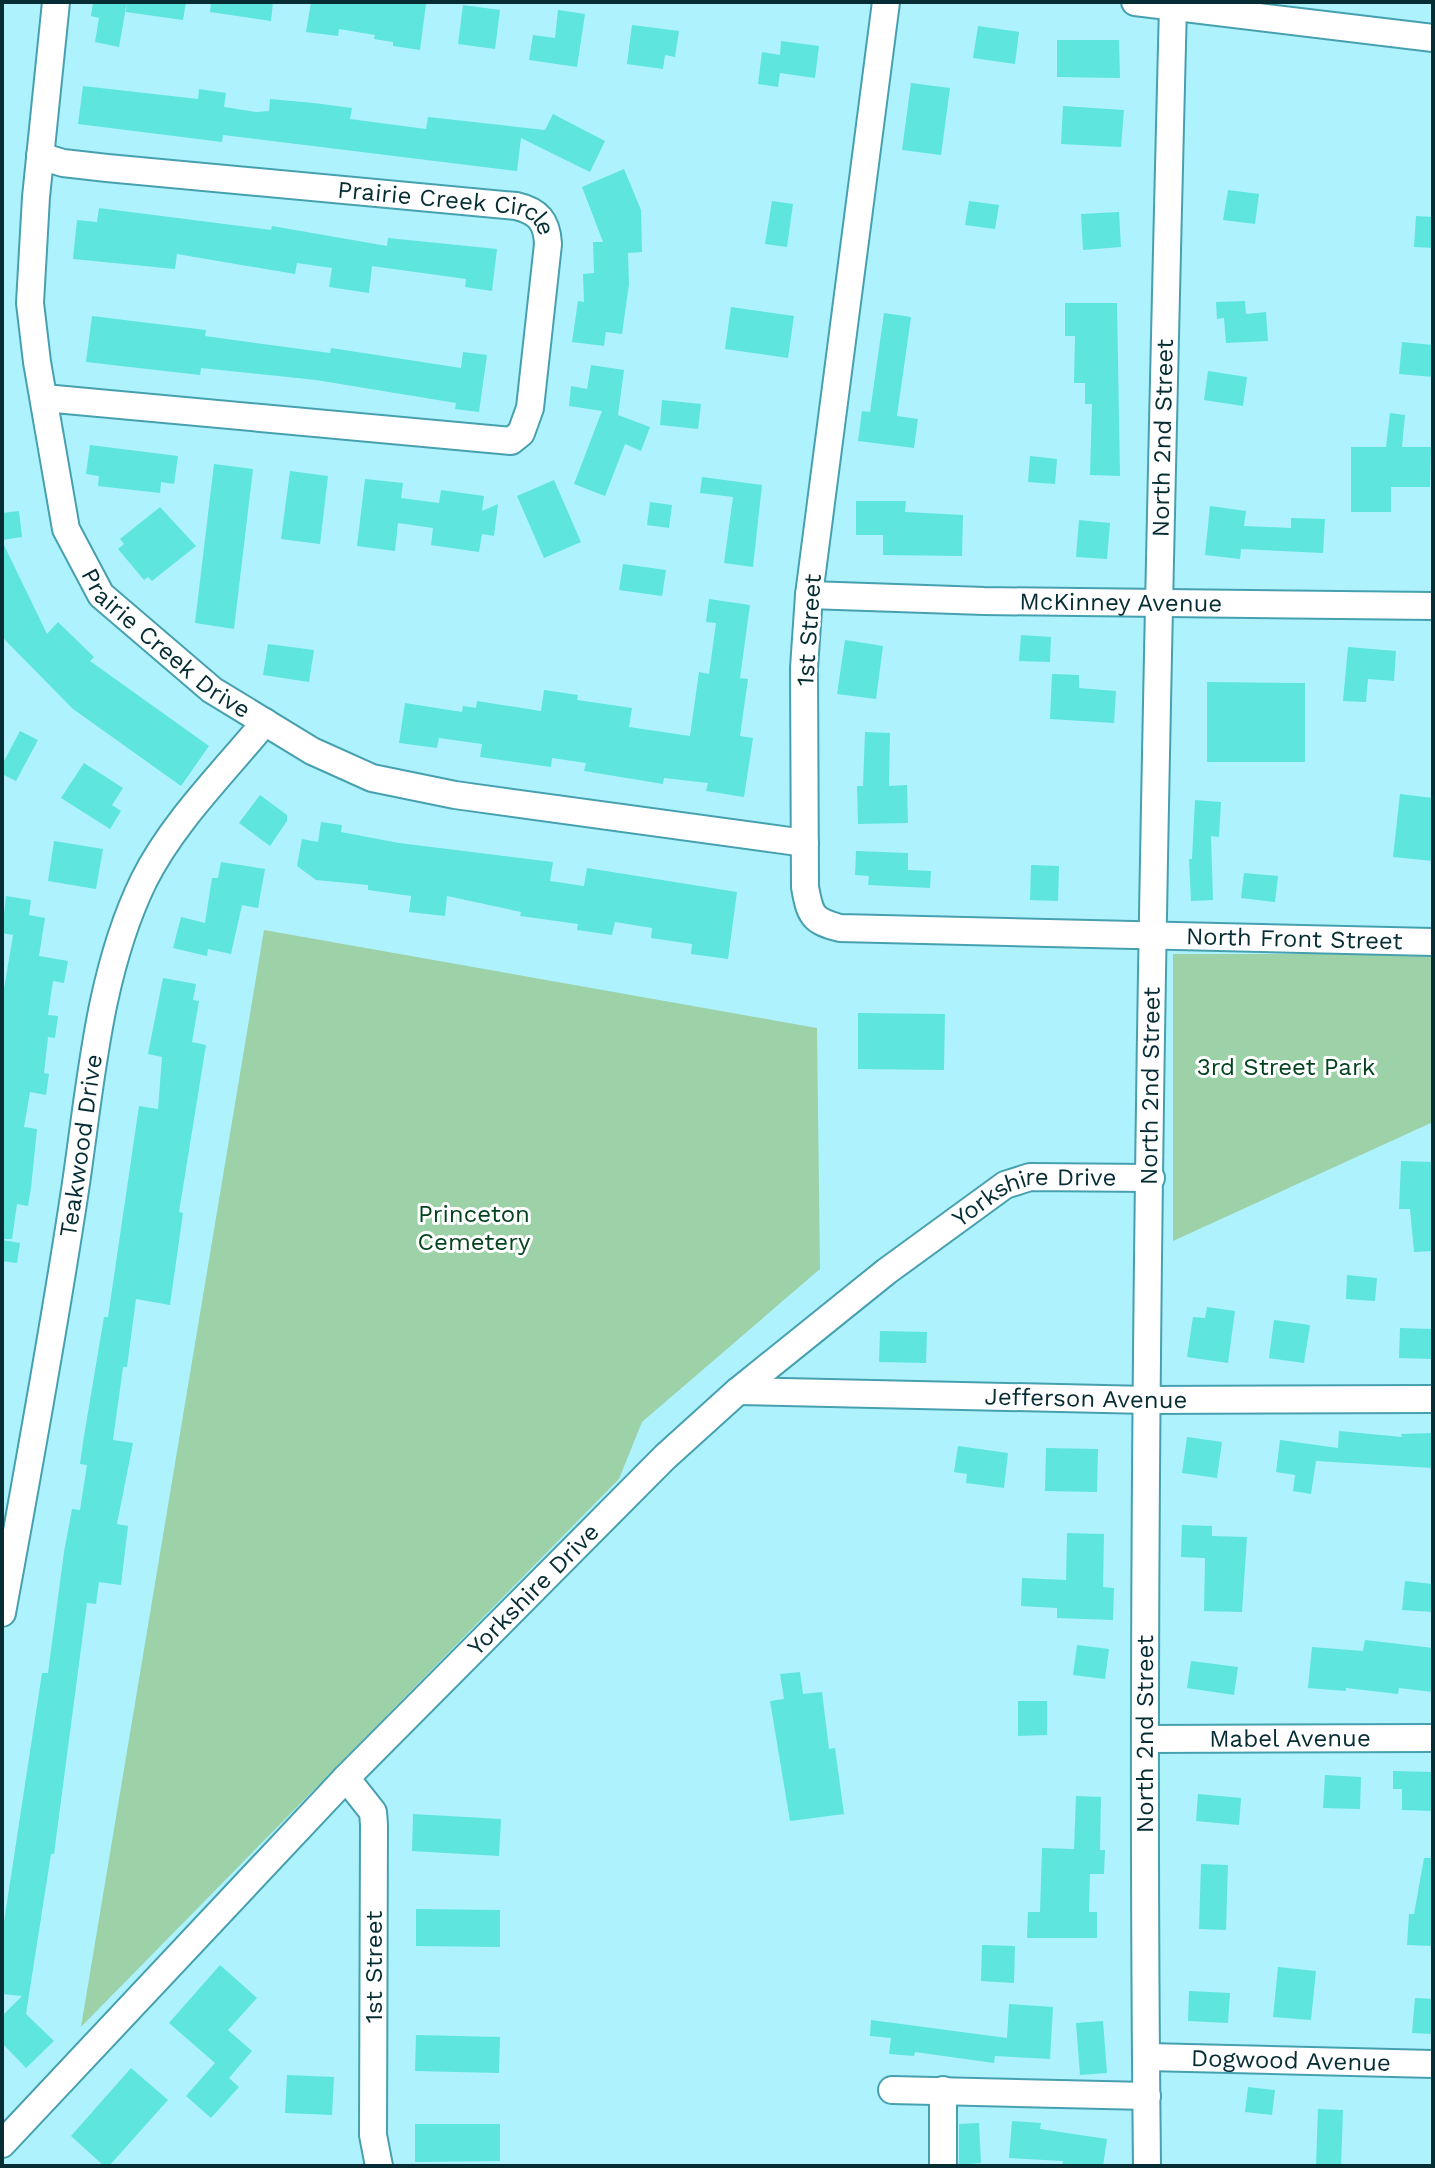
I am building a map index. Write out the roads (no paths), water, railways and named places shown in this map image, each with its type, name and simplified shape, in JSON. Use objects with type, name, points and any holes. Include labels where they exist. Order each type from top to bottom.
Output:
[{"type":"street","name":"Prairie Creek Drive","points":[[56,2],[40,156],[30,303],[66,529],[101,595],[212,690],[312,751],[372,778],[455,795],[805,843]]},
{"type":"street","name":"1st Street","points":[[886,2],[809,595],[804,668],[805,843],[809,909],[819,923],[866,930],[1155,938]]},
{"type":"street","points":[[1135,2],[1433,38]]},
{"type":"street","name":"North 2nd Street","points":[[1147,2166],[1148,1400],[1157,600],[1173,5]]},
{"type":"street","name":"Prairie Creek Circle","points":[[40,156],[63,163],[107,168],[516,206],[538,214],[547,228],[548,244],[530,408],[521,433],[511,441],[44,398]]},
{"type":"street","name":"McKinney Avenue","points":[[809,595],[984,601],[1157,600],[1433,606]]},
{"type":"street","name":"Teakwood Drive","points":[[2,1613],[55,1320],[101,1024],[120,938],[145,878],[179,826],[265,722]]},
{"type":"street","name":"North Front Street","points":[[1155,938],[1433,942]]},
{"type":"street","name":"Yorkshire Drive","points":[[8,2127],[346,1778],[665,1457],[738,1391],[887,1271],[1005,1185],[1030,1177],[1151,1178]]},
{"type":"street","name":"Jefferson Avenue","points":[[738,1391],[1148,1400],[1433,1399]]},
{"type":"street","name":"Mabel Avenue","points":[[1146,1739],[1433,1738]]},
{"type":"street","name":"1st Street","points":[[346,1778],[373,1812],[373,2135],[379,2166]]},
{"type":"street","name":"Dogwood Avenue","points":[[1147,2057],[1433,2064]]},
{"type":"street","points":[[892,2090],[1147,2096]]},
{"type":"street","points":[[943,2090],[943,2166]]},
{"type":"park label","name":"3rd Street Park","points":[[1286,1067]]},
{"type":"park label","name":"Princeton Cemetery","points":[[474,1228]]}]
